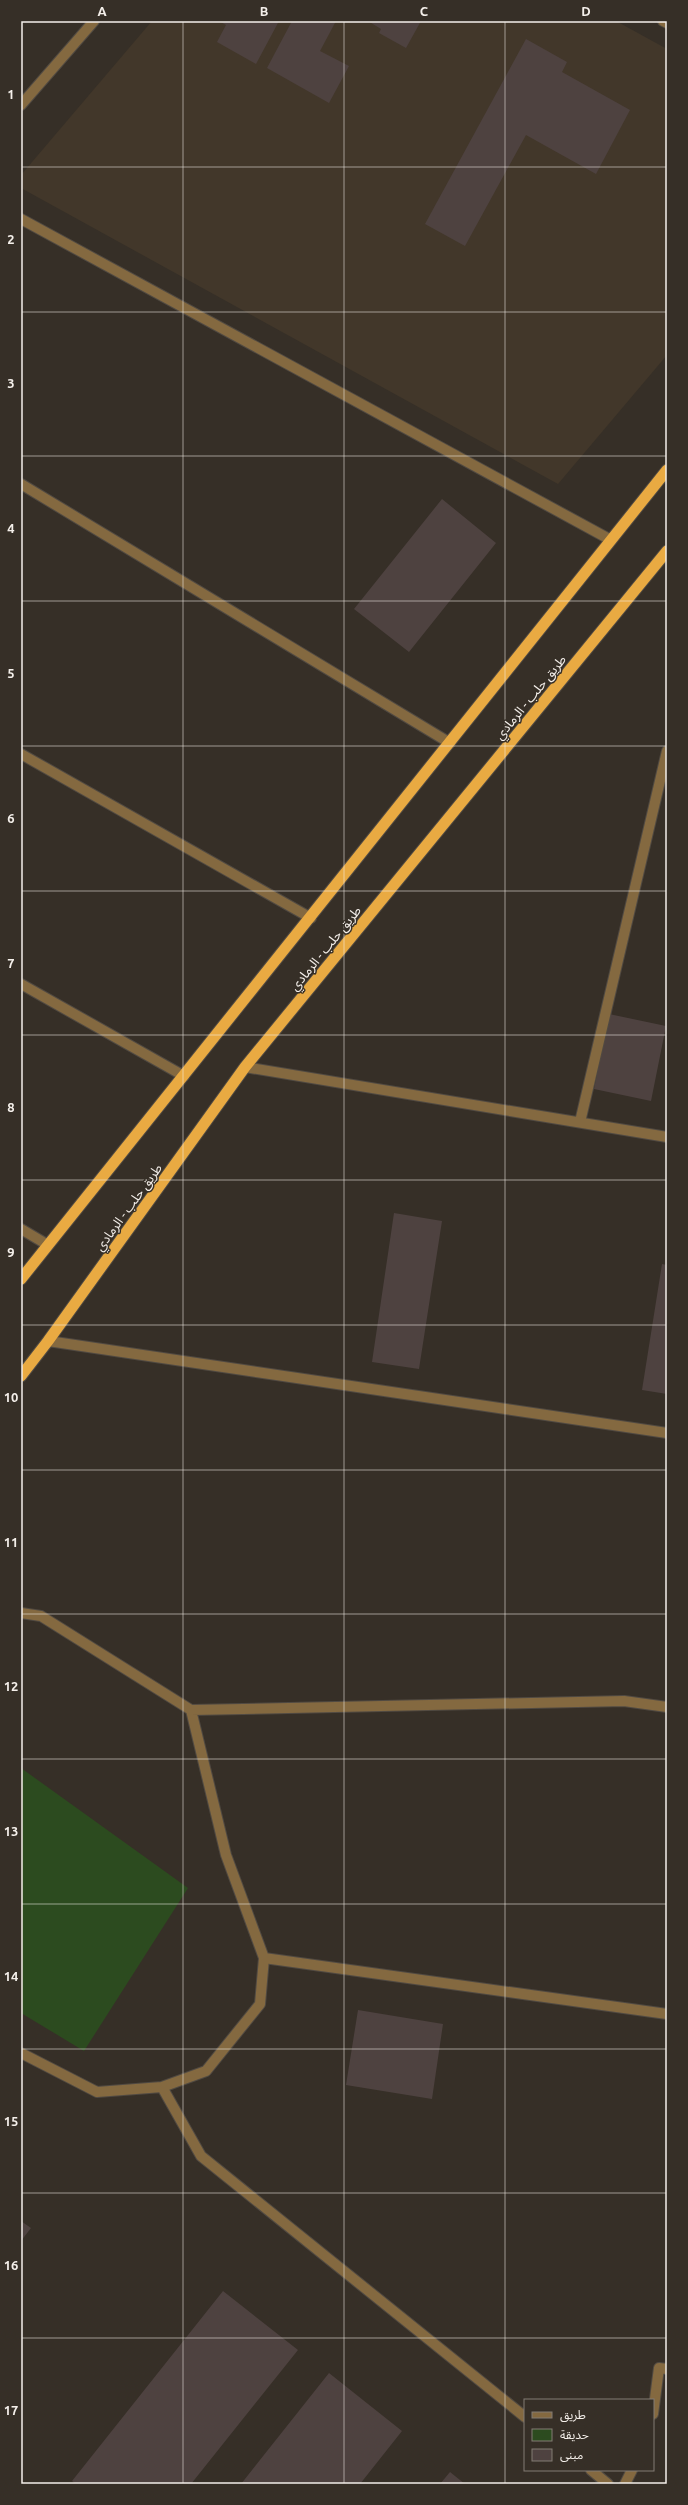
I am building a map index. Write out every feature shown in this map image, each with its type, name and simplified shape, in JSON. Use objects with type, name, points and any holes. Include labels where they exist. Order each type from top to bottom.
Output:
[{"type":"highway","points":[[21,1279],[311,918],[667,470]]},
{"type":"highway","name":"طريق حلب - الرمادي","points":[[21,1376],[48,1342],[246,1068],[667,551]]},
{"type":"street","points":[[21,105],[94,21]]},
{"type":"street","points":[[21,219],[610,540]]},
{"type":"street","points":[[21,484],[450,743]]},
{"type":"street","points":[[580,1122],[667,751]]},
{"type":"street","points":[[21,754],[311,918]]},
{"type":"street","points":[[21,984],[184,1076]]},
{"type":"street","points":[[246,1068],[667,1137]]},
{"type":"street","points":[[21,1229],[48,1245]]},
{"type":"street","points":[[48,1342],[667,1433]]},
{"type":"street","points":[[21,1613],[41,1616],[191,1710],[624,1701],[667,1707]]},
{"type":"street","points":[[21,2054],[97,2092],[162,2087],[206,2071],[260,2004],[264,1958],[226,1855],[191,1710]]},
{"type":"street","points":[[264,1958],[667,2014]]},
{"type":"street","points":[[162,2087],[201,2156],[524,2416]]},
{"type":"street","points":[[654,2407],[660,2368],[667,2369]]},
{"type":"street","points":[[592,2471],[608,2484]]},
{"type":"street","points":[[625,2484],[632,2471]]},
{"type":"shaded area","points":[[152,21],[616,21],[667,49],[667,355],[558,484],[21,188],[21,175]]},
{"type":"green space","points":[[21,1768],[188,1888],[84,2051],[21,2013]]},
{"type":"building","points":[[219,21],[279,21],[256,64],[217,42],[226,25]]},
{"type":"building","points":[[292,21],[336,21],[320,51],[349,66],[329,103],[267,68]]},
{"type":"building","points":[[368,21],[421,21],[406,48],[379,33],[381,29]]},
{"type":"building","points":[[526,39],[567,62],[562,72],[630,110],[596,174],[526,135],[465,246],[425,224]]},
{"type":"building","points":[[442,499],[496,543],[409,652],[354,609]]},
{"type":"building","points":[[609,1014],[666,1026],[651,1101],[594,1089]]},
{"type":"building","points":[[394,1213],[442,1221],[419,1369],[372,1362]]},
{"type":"building","points":[[662,1264],[667,1265],[667,1394],[642,1390]]},
{"type":"building","points":[[358,2010],[443,2024],[432,2099],[346,2085]]},
{"type":"building","points":[[21,2221],[31,2228],[21,2241]]},
{"type":"building","points":[[223,2291],[298,2350],[191,2484],[76,2484],[72,2481]]},
{"type":"building","points":[[329,2373],[402,2431],[360,2484],[241,2484]]},
{"type":"building","points":[[450,2472],[465,2484],[440,2484]]}]
